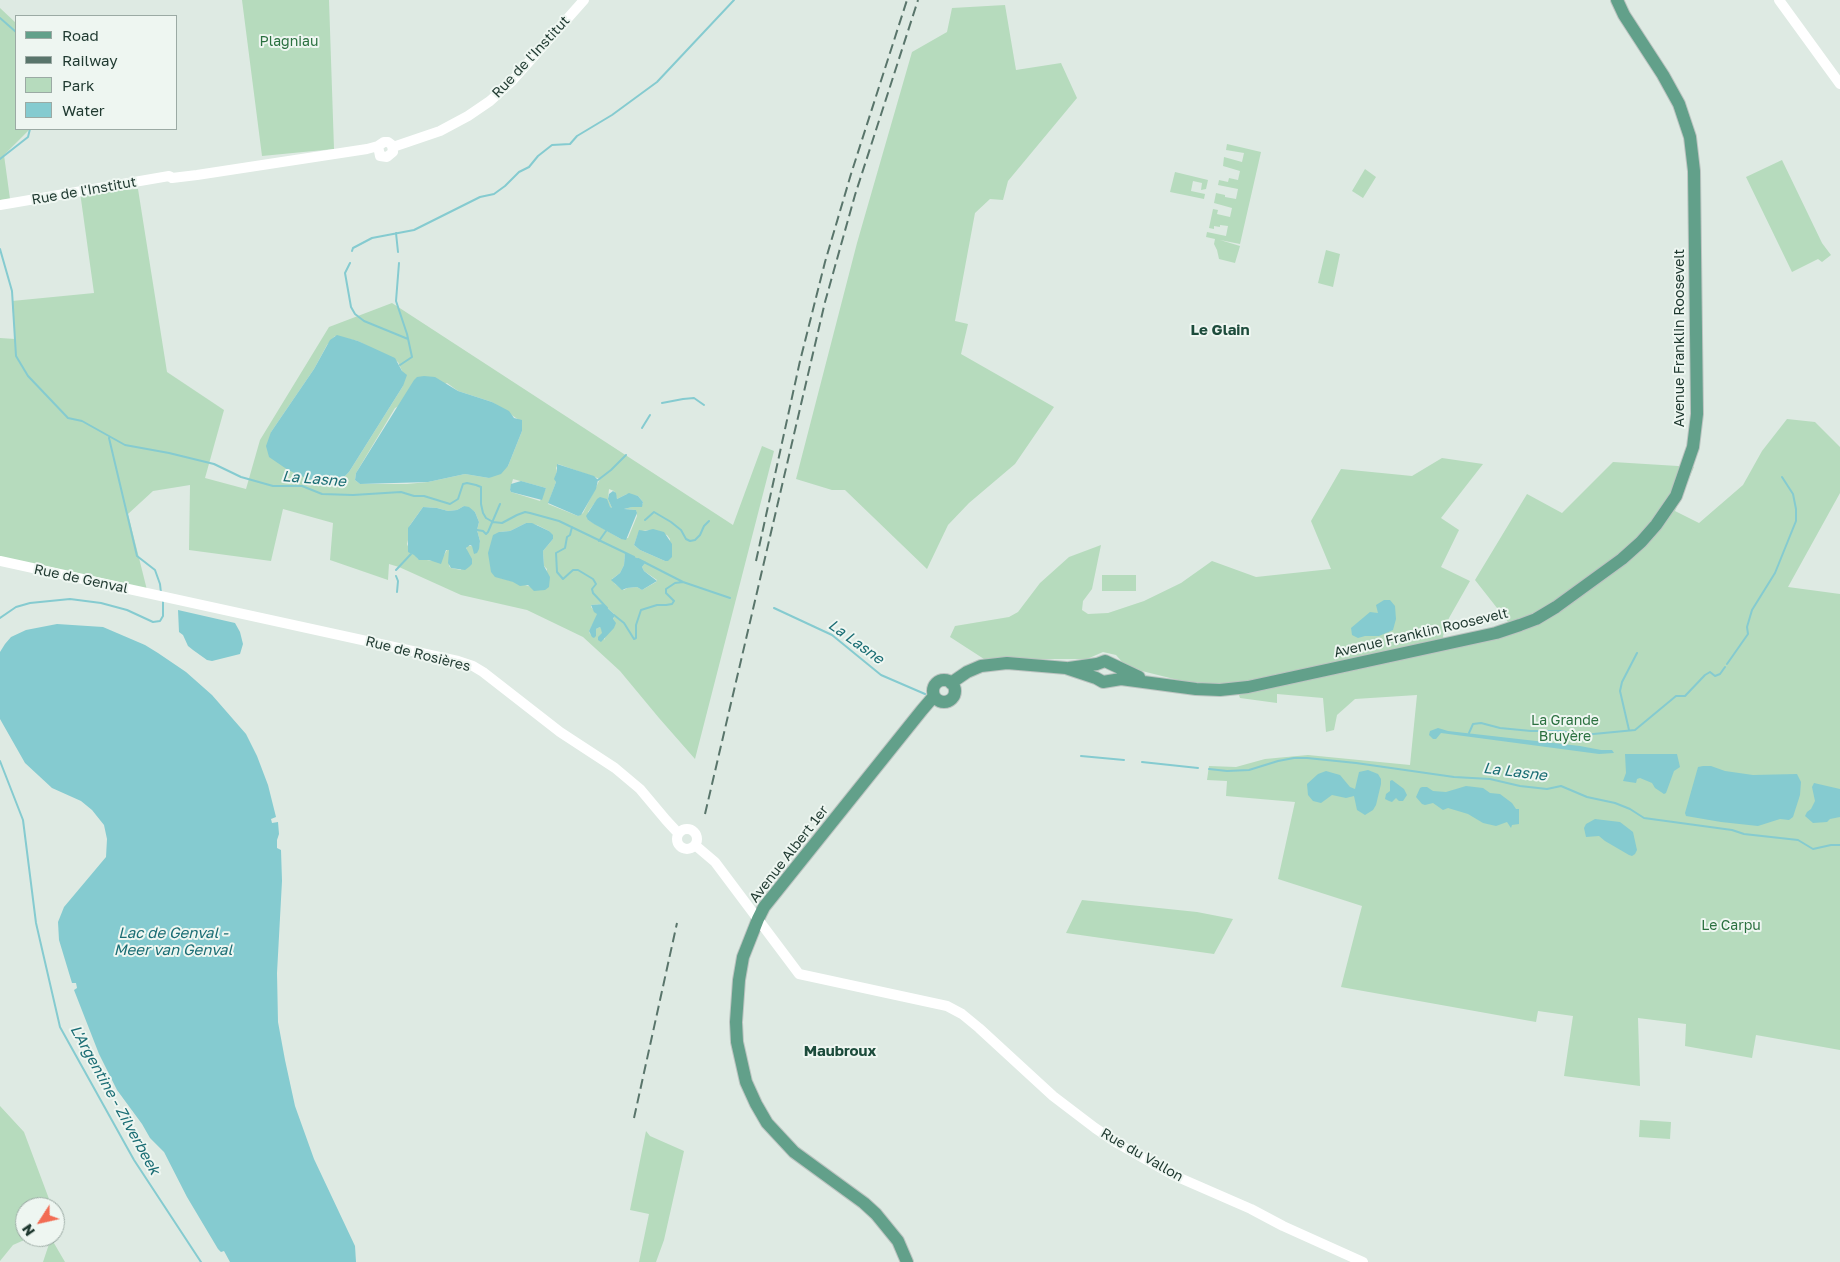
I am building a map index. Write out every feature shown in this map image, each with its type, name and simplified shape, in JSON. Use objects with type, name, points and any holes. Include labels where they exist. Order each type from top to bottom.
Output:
[{"type":"main road","name":"Avenue Franklin Roosevelt","points":[[1112,680],[1148,682],[1196,689],[1235,689],[1496,633],[1536,619],[1556,607],[1622,559],[1640,542],[1670,505],[1681,485],[1689,461],[1697,423],[1693,156],[1688,130],[1676,98],[1631,27],[1617,0]]},
{"type":"main road","points":[[1105,661],[1113,664],[1115,675],[1112,680],[1103,682],[1066,668],[1097,664],[1105,661]]},
{"type":"main road","name":"Avenue Albert 1er","points":[[907,1262],[898,1241],[876,1214],[864,1203],[794,1152],[767,1123],[756,1104],[746,1082],[736,1042],[739,980],[744,957],[764,907],[934,696],[933,688],[938,682],[945,680],[951,683],[967,672],[981,666],[994,664],[1034,664],[1066,668]]},
{"type":"main road","points":[[1096,678],[1094,673],[1097,664]]},
{"type":"main road","name":"Avenue Franklin Roosevelt","points":[[1113,664],[1148,682]]},
{"type":"street","name":"Rue de l'Institut","points":[[0,205],[169,176],[172,178],[367,150],[378,146],[380,156],[385,157],[392,154],[393,148],[440,131],[490,101],[512,81],[584,0]]},
{"type":"street","points":[[1779,0],[1840,84]]},
{"type":"street","name":"Rue de Genval","points":[[0,561],[162,597]]},
{"type":"street","name":"Rue de Rosières","points":[[162,597],[458,661],[473,666],[560,732],[615,768],[640,789],[678,833],[677,842],[681,847],[688,849],[695,845],[715,862],[758,919]]},
{"type":"street","name":"Rue du Vallon","points":[[758,919],[799,974],[946,1006],[962,1014],[1053,1096],[1117,1142],[1173,1175],[1251,1209],[1318,1243],[1363,1262]]},
{"type":"green space","name":"Plagniau","points":[[242,0],[329,0],[334,149],[262,156]]},
{"type":"green space","points":[[1005,5],[1016,70],[1061,63],[1077,98],[1008,181],[1003,200],[990,199],[975,213],[955,321],[968,324],[961,354],[1054,407],[1015,464],[969,503],[948,525],[927,569],[845,490],[832,490],[796,479],[857,243],[912,52],[947,32],[952,8]]},
{"type":"green space","points":[[0,8],[15,22],[15,130],[29,130],[4,155],[10,199],[0,200]]},
{"type":"green space","points":[[1227,144],[1261,152],[1240,244],[1220,240],[1240,246],[1235,263],[1219,259],[1214,244],[1215,239],[1206,237],[1207,232],[1226,236],[1228,226],[1220,225],[1220,227],[1214,226],[1214,229],[1209,228],[1213,209],[1218,210],[1217,214],[1230,217],[1232,208],[1214,203],[1216,193],[1236,199],[1238,189],[1218,185],[1219,180],[1228,182],[1229,178],[1238,180],[1240,171],[1223,166],[1224,157],[1242,162],[1244,153],[1226,150]]},
{"type":"green space","points":[[1782,160],[1822,243],[1831,255],[1822,262],[1818,259],[1792,272],[1746,177]]},
{"type":"green space","points":[[1365,169],[1376,177],[1363,198],[1352,191]]},
{"type":"green space","points":[[1175,172],[1208,180],[1206,189],[1201,190],[1202,183],[1193,181],[1191,191],[1205,194],[1204,199],[1170,192]]},
{"type":"green space","points":[[138,189],[167,372],[224,410],[205,478],[246,489],[260,440],[329,327],[392,303],[733,525],[762,446],[774,451],[695,759],[620,671],[583,637],[527,610],[461,595],[399,567],[389,564],[388,580],[330,560],[333,523],[283,509],[271,561],[189,550],[190,485],[153,491],[128,514],[147,590],[0,564],[0,338],[15,339],[12,301],[94,293],[80,192]],"holes":[[[335,336],[358,341],[398,362],[402,371],[403,386],[349,472],[342,479],[333,483],[271,432],[314,369],[327,345]],[[447,383],[458,391],[492,402],[519,420],[522,431],[508,466],[489,478],[465,474],[428,482],[360,484],[355,480],[356,473],[395,408]],[[558,464],[600,479],[583,513],[578,516],[548,504],[556,482]],[[513,479],[546,488],[540,501],[511,492]],[[609,489],[614,491],[617,499],[627,494],[638,496],[643,502],[643,504],[624,509],[636,510],[637,516],[628,538],[621,539],[588,520],[588,512],[594,504],[612,508],[608,499]],[[464,506],[475,512],[479,522],[477,530],[480,541],[479,546],[473,549],[473,546],[467,546],[461,570],[449,566],[449,550],[435,561],[418,559],[414,554],[411,554],[407,544],[410,525],[423,507],[448,511],[457,510]],[[526,523],[537,525],[549,531],[553,539],[543,551],[544,566],[547,569],[542,590],[501,578],[499,532],[510,531]],[[649,530],[667,535],[670,539],[665,561],[640,550],[634,545],[638,534]],[[625,554],[645,563],[642,567],[644,571],[657,580],[642,590],[637,587],[624,590],[615,584],[612,579],[620,573],[624,565]],[[603,604],[615,615],[604,640],[603,631],[600,627],[596,629],[596,636],[590,634],[589,631],[598,614],[591,605]]]},
{"type":"green space","points":[[1326,250],[1340,254],[1333,287],[1318,283]]},
{"type":"green space","name":"La Grande Bruyère","points":[[1787,419],[1815,422],[1840,447],[1840,493],[1788,587],[1840,594],[1840,1050],[1756,1035],[1752,1058],[1685,1046],[1686,1024],[1638,1018],[1640,1086],[1564,1076],[1573,1016],[1538,1011],[1536,1022],[1341,987],[1362,906],[1278,879],[1295,802],[1226,796],[1227,781],[1207,780],[1209,766],[1236,767],[1265,759],[1308,755],[1410,765],[1417,695],[1355,699],[1337,715],[1334,730],[1326,732],[1323,698],[1277,694],[1277,703],[1240,698],[1235,684],[1190,683],[1138,670],[1123,663],[1116,655],[1103,652],[1087,659],[984,659],[950,637],[955,626],[1009,617],[1018,612],[1040,583],[1069,557],[1101,545],[1092,589],[1083,601],[1082,610],[1088,614],[1108,613],[1144,601],[1181,583],[1212,561],[1256,577],[1331,569],[1311,521],[1341,469],[1412,476],[1442,458],[1483,464],[1441,518],[1459,530],[1441,567],[1470,581],[1449,618],[1443,636],[1444,644],[1512,627],[1475,580],[1527,494],[1562,513],[1613,462],[1694,467],[1675,511],[1699,523],[1743,485],[1762,451]]},
{"type":"green space","points":[[1102,575],[1136,575],[1136,591],[1102,591]]},
{"type":"green space","points":[[1082,900],[1197,912],[1233,919],[1214,954],[1066,933]]},
{"type":"green space","points":[[0,1106],[24,1132],[48,1197],[15,1197],[15,1244],[0,1261]]},
{"type":"green space","points":[[1640,1120],[1671,1122],[1670,1139],[1639,1137]]},
{"type":"green space","points":[[646,1131],[650,1136],[684,1151],[664,1240],[656,1262],[639,1262],[649,1214],[630,1210]]},
{"type":"green space","points":[[48,1247],[56,1247],[65,1262],[43,1262]]},
{"type":"water","points":[[337,335],[358,341],[395,358],[402,371],[407,375],[403,386],[349,472],[342,479],[333,483],[308,479],[288,470],[269,457],[266,446],[271,432],[314,369],[330,340]]},
{"type":"water","points":[[417,377],[435,377],[458,391],[492,402],[509,411],[514,418],[522,420],[522,431],[508,466],[501,474],[489,478],[465,474],[428,482],[360,484],[355,480],[356,473],[414,380]]},
{"type":"water","points":[[557,464],[594,476],[598,480],[596,489],[581,515],[578,516],[548,503],[556,482],[554,479]]},
{"type":"water","points":[[521,481],[546,488],[542,500],[511,492],[511,484]]},
{"type":"water","points":[[613,491],[616,493],[617,499],[629,493],[638,496],[643,502],[642,507],[624,509],[636,510],[637,513],[626,540],[594,524],[586,516],[600,497],[607,499],[612,508],[608,499],[609,494]]},
{"type":"water","points":[[464,506],[469,507],[475,512],[479,522],[477,530],[480,541],[477,553],[474,554],[470,545],[466,548],[472,559],[472,564],[469,567],[465,570],[451,568],[448,563],[449,550],[446,550],[441,564],[429,560],[419,560],[408,552],[408,528],[423,507],[448,511],[457,510]]},
{"type":"water","points":[[526,523],[532,523],[553,535],[553,539],[543,551],[544,566],[550,577],[549,587],[545,590],[534,591],[528,585],[520,586],[495,577],[491,572],[488,553],[493,535],[499,532],[510,531]]},
{"type":"water","points":[[653,529],[664,532],[672,544],[672,557],[668,561],[640,550],[634,545],[639,530]]},
{"type":"water","points":[[625,553],[646,562],[642,567],[644,571],[657,581],[642,590],[637,587],[622,590],[611,580],[620,573],[624,565]]},
{"type":"water","points":[[1384,600],[1390,600],[1395,606],[1396,619],[1393,630],[1379,636],[1358,638],[1352,635],[1351,628],[1370,612],[1378,613],[1376,605]]},
{"type":"water","points":[[603,604],[615,615],[613,619],[616,623],[614,628],[601,642],[598,640],[602,633],[600,627],[596,629],[596,636],[594,638],[589,631],[597,614],[591,605]]},
{"type":"water","points":[[178,610],[235,623],[243,644],[240,654],[212,661],[207,660],[188,646],[183,635],[179,632]]},
{"type":"water","name":"Lac de Genval - Meer van Genval","points":[[57,624],[103,627],[145,645],[158,653],[186,672],[212,695],[246,734],[257,756],[268,785],[276,817],[271,819],[272,823],[278,822],[277,848],[281,850],[282,881],[277,973],[278,1022],[285,1060],[295,1106],[314,1159],[355,1246],[356,1262],[230,1262],[224,1251],[221,1252],[218,1249],[187,1197],[164,1152],[150,1138],[117,1090],[99,1054],[74,990],[77,988],[76,983],[72,983],[59,940],[58,922],[64,907],[106,857],[107,839],[104,825],[92,810],[81,801],[52,788],[25,763],[0,719],[0,652],[11,637],[26,630]]},
{"type":"water","points":[[1438,728],[1448,731],[1612,750],[1614,753],[1599,754],[1441,733],[1436,739],[1433,739],[1429,735],[1430,731]]},
{"type":"water","points":[[1625,754],[1677,754],[1680,767],[1674,771],[1666,793],[1664,794],[1655,788],[1652,783],[1640,778],[1637,779],[1636,783],[1623,781],[1626,773]]},
{"type":"water","points":[[1703,766],[1753,775],[1797,774],[1801,782],[1800,795],[1793,817],[1789,820],[1780,819],[1758,826],[1686,816],[1685,813],[1698,767]]},
{"type":"water","points":[[1368,770],[1378,774],[1381,784],[1376,805],[1373,810],[1365,815],[1357,810],[1354,796],[1346,798],[1332,795],[1321,803],[1313,801],[1308,795],[1307,784],[1318,774],[1326,771],[1340,775],[1350,787],[1355,789],[1359,772]]},
{"type":"water","points":[[1392,780],[1404,789],[1407,795],[1403,801],[1399,801],[1396,798],[1392,802],[1385,799],[1386,794],[1390,791],[1390,781]]},
{"type":"water","points":[[1814,783],[1840,789],[1840,817],[1830,819],[1827,822],[1813,823],[1805,816],[1815,801],[1812,787]]},
{"type":"water","points":[[1466,786],[1483,788],[1490,793],[1500,794],[1512,803],[1516,809],[1519,809],[1519,824],[1512,825],[1511,828],[1507,822],[1496,826],[1483,823],[1468,814],[1448,808],[1443,810],[1433,803],[1422,804],[1416,797],[1422,787],[1427,787],[1433,791],[1446,792]]},
{"type":"water","points":[[1595,819],[1620,822],[1633,832],[1637,850],[1635,854],[1629,855],[1599,836],[1586,837],[1584,828],[1586,824]]},
{"type":"waterway","points":[[352,251],[353,248],[372,238],[414,230],[480,197],[494,194],[519,172],[529,167],[538,156],[552,145],[570,144],[577,136],[612,115],[657,82],[734,0]]},
{"type":"waterway","name":"La Lasne","points":[[0,18],[15,31]]},
{"type":"waterway","name":"La Lasne","points":[[0,159],[28,137],[30,130]]},
{"type":"waterway","points":[[396,233],[398,252]]},
{"type":"waterway","name":"La Lasne","points":[[0,249],[12,291],[16,356],[28,376],[68,418],[82,421],[125,445],[214,464],[241,477],[273,486],[302,486],[322,494],[353,495],[401,492],[414,496],[424,496],[450,504],[458,499],[463,484],[476,485],[481,487],[483,513],[486,518],[493,522],[502,523],[525,512],[530,513],[559,521],[634,557]]},
{"type":"waterway","points":[[350,263],[345,273],[351,307],[355,314],[364,321],[408,339]]},
{"type":"waterway","points":[[399,263],[396,301],[407,334],[412,357],[400,365]]},
{"type":"waterway","points":[[662,403],[694,398],[704,405]]},
{"type":"waterway","points":[[642,428],[650,415]]},
{"type":"waterway","name":"L'Argentine - Zilverbeek","points":[[109,438],[137,556],[155,570],[161,593]]},
{"type":"waterway","points":[[598,480],[626,455]]},
{"type":"waterway","name":"Le Carpu","points":[[1727,664],[1748,634],[1747,627],[1752,610],[1775,573],[1796,521],[1793,494],[1782,477]]},
{"type":"waterway","name":"La Lasne","points":[[477,530],[483,531],[486,534],[488,532],[500,504]]},
{"type":"waterway","points":[[645,520],[654,512],[681,530],[686,539],[690,541],[695,540],[700,535],[704,526],[709,521]]},
{"type":"waterway","points":[[572,527],[570,535],[567,537],[565,548],[556,553],[557,572],[563,579],[573,570],[578,570],[593,579],[596,584],[592,589],[593,593],[607,608]]},
{"type":"waterway","points":[[599,541],[606,531]]},
{"type":"waterway","points":[[396,570],[411,554]]},
{"type":"waterway","name":"La Lasne","points":[[638,559],[683,582],[730,598]]},
{"type":"waterway","points":[[396,576],[398,581],[397,592]]},
{"type":"waterway","points":[[614,615],[624,623],[634,639],[636,638],[636,625],[641,610],[657,605],[672,604],[674,601],[666,593],[666,589],[675,583],[683,582]]},
{"type":"waterway","name":"L'Argentine - Zilverbeek","points":[[0,618],[16,607],[30,603],[70,599],[101,603],[127,610],[153,622],[160,621],[163,616],[163,602]]},
{"type":"waterway","name":"La Lasne","points":[[774,608],[832,635],[881,675],[925,694]]},
{"type":"waterway","points":[[1629,730],[1620,691],[1622,682],[1637,653]]},
{"type":"waterway","name":"Le Carpu","points":[[1469,733],[1473,724],[1481,723],[1500,728],[1560,731],[1583,735],[1635,730],[1676,696],[1685,696],[1705,675],[1710,672],[1715,676],[1720,674],[1725,667]]},
{"type":"waterway","name":"La Lasne","points":[[1081,756],[1124,760]]},
{"type":"waterway","name":"La Lasne","points":[[1209,769],[1227,771],[1249,770],[1278,761],[1307,758],[1454,777],[1490,779],[1520,786],[1547,789],[1561,786],[1587,797],[1615,803],[1630,809],[1644,818],[1732,830],[1744,834],[1798,840],[1813,849],[1840,845]]},
{"type":"waterway","name":"L'Argentine - Zilverbeek","points":[[0,761],[23,820],[36,923],[60,1027],[134,1160],[201,1262]]},
{"type":"waterway","name":"La Lasne","points":[[1142,762],[1198,768]]},
{"type":"railway","points":[[756,561],[800,361],[825,262],[907,0]]},
{"type":"railway","points":[[705,814],[825,302],[855,195],[918,0]]},
{"type":"railway","points":[[634,1118],[677,923]]},
{"type":"district","name":"Le Glain","points":[[1220,330]]},
{"type":"district","name":"Maubroux","points":[[840,1051]]}]
